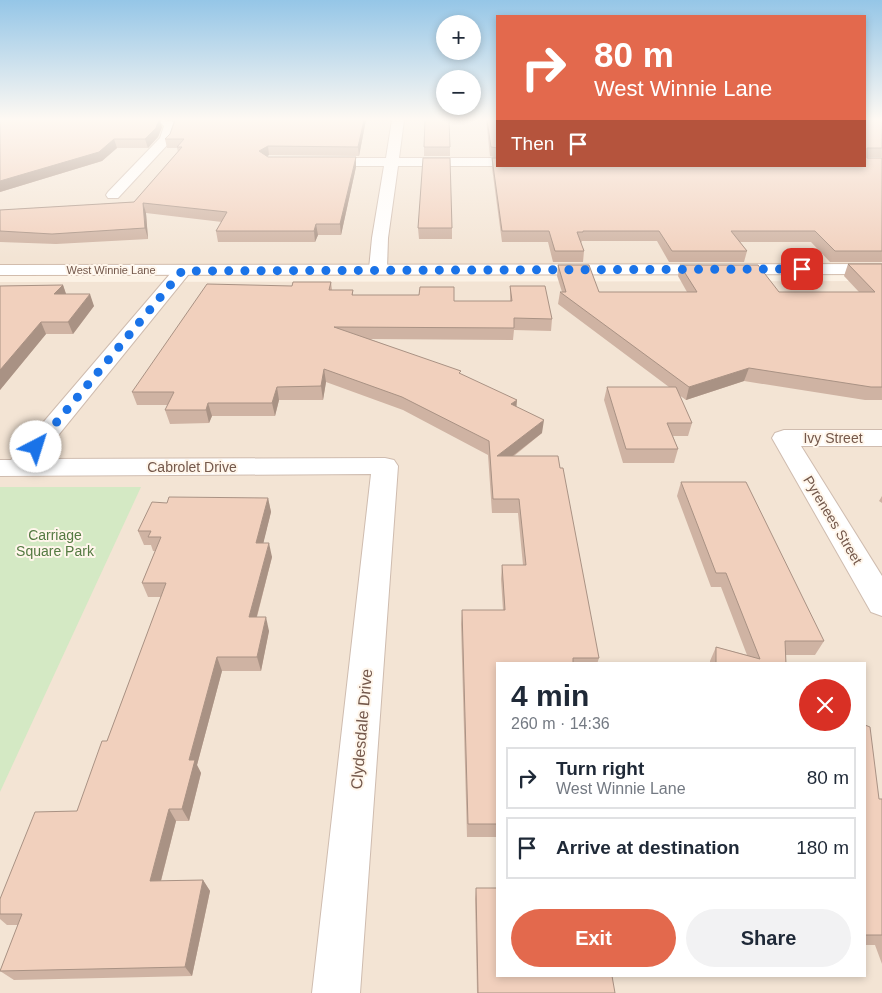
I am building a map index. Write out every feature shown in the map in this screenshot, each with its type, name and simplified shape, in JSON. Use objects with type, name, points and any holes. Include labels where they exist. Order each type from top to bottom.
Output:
[{"type":"street","points":[[113,195],[140,166]]},
{"type":"street","points":[[378,270],[380,238],[391,166]]},
{"type":"street","name":"West Winnie Lane","points":[[0,270],[882,269]]},
{"type":"street","points":[[9,468],[182,271]]},
{"type":"street","name":"Ivy Street","points":[[784,438],[882,438]]},
{"type":"street","name":"Pyrenees Street","points":[[784,438],[882,602]]},
{"type":"street","name":"Cabrolet Drive","points":[[9,468],[385,466]]},
{"type":"street","name":"Clydesdale Drive","points":[[336,993],[385,466]]},
{"type":"shaded area","points":[[0,166],[882,166],[882,269],[0,270]]},
{"type":"shaded area","points":[[882,281],[882,993],[0,993],[0,282]]},
{"type":"green space","name":"Carriage Square Park","points":[[0,487],[141,487],[0,792]]},
{"type":"building","points":[[0,166],[50,166],[0,181]]},
{"type":"building","points":[[165,166],[354,166],[340,224],[316,224],[314,231],[216,231],[227,212],[143,203],[145,228],[52,234],[0,231],[0,210],[134,202]]},
{"type":"building","points":[[422,166],[450,166],[452,228],[418,228]]},
{"type":"building","points":[[493,166],[882,166],[882,251],[835,251],[815,231],[731,231],[747,251],[672,251],[659,231],[583,231],[577,232],[584,251],[555,251],[549,231],[502,231]]},
{"type":"building","points":[[848,264],[882,264],[882,387],[871,387],[749,368],[689,387],[560,292],[566,292],[558,265],[589,265],[599,292],[697,292],[680,265],[758,265],[779,292],[875,292]]},
{"type":"building","points":[[293,282],[331,282],[329,290],[353,290],[352,295],[419,295],[420,287],[454,287],[454,301],[512,301],[510,286],[545,286],[552,319],[514,318],[514,328],[334,327],[461,371],[459,373],[517,400],[511,404],[544,420],[497,456],[558,456],[560,468],[563,468],[599,658],[573,658],[573,662],[496,662],[496,824],[468,824],[462,610],[505,610],[502,565],[526,565],[519,499],[493,499],[489,441],[402,397],[324,369],[321,386],[277,387],[272,403],[208,403],[206,410],[165,410],[174,392],[132,392],[207,284],[292,286]]},
{"type":"building","points":[[63,285],[54,294],[90,294],[68,322],[41,322],[0,370],[0,286]]},
{"type":"building","points":[[607,387],[676,387],[692,423],[667,423],[678,449],[626,449]]},
{"type":"building","points":[[681,482],[746,482],[824,641],[785,641],[786,662],[716,662],[716,647],[760,659],[726,573],[716,573]]},
{"type":"building","points":[[169,497],[268,498],[256,543],[269,543],[249,617],[266,617],[257,657],[217,657],[189,760],[195,760],[182,809],[169,809],[150,881],[203,880],[185,967],[0,971],[22,914],[0,914],[0,899],[35,812],[77,811],[102,741],[107,741],[166,583],[142,583],[161,537],[148,537],[151,531],[138,531],[152,502],[167,503]]},
{"type":"building","points":[[866,725],[870,727],[879,799],[882,799],[882,935],[866,935]]},
{"type":"building","points":[[476,888],[496,888],[496,977],[612,977],[615,993],[478,993]]},
{"type":"route","points":[[36,447],[182,271],[802,269]]}]
